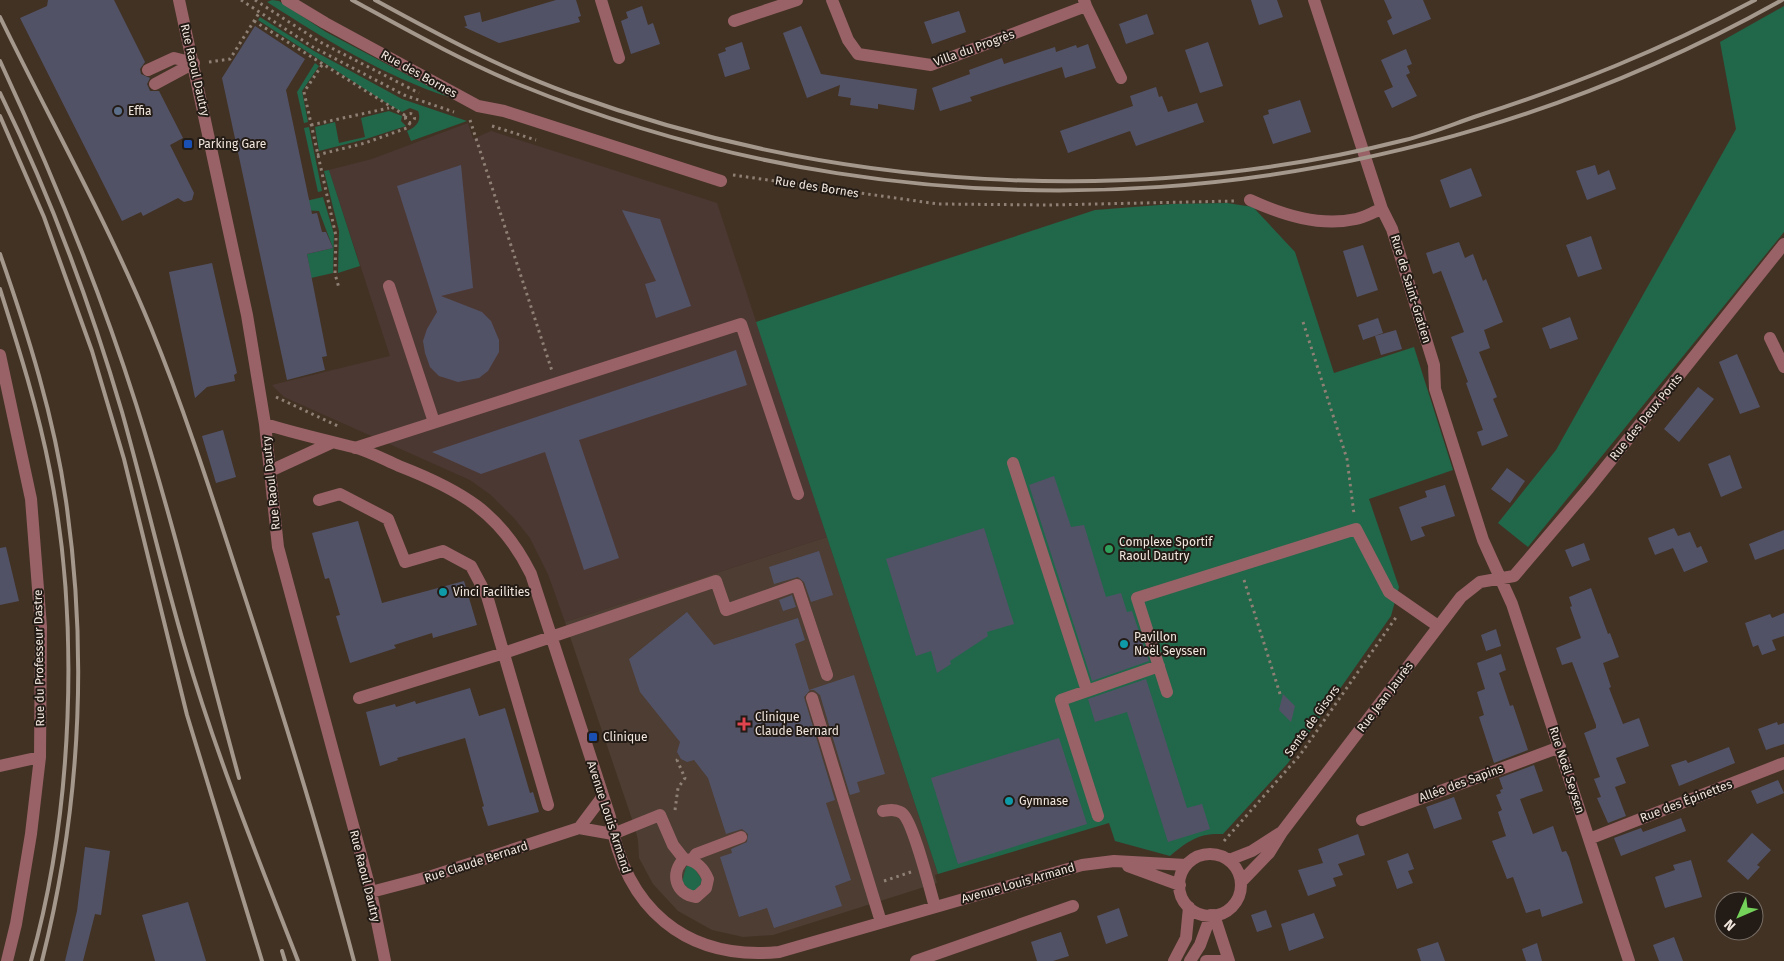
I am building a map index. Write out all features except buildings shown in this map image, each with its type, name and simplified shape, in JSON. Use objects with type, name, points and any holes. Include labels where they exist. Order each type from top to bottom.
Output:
[{"type":"street","name":"Rue Raoul Dautry","points":[[179,0],[200,63],[247,315],[265,424],[278,547],[371,892],[385,961]]},
{"type":"street","name":"Rue des Bornes","points":[[287,0],[325,23],[478,106],[504,111],[721,181]]},
{"type":"street","points":[[601,0],[619,58]]},
{"type":"street","points":[[734,21],[797,0]]},
{"type":"street","name":"Villa du Progrès","points":[[832,0],[848,40],[858,54],[931,65],[1085,3],[1121,78]]},
{"type":"street","name":"Rue de Saint-Gratien","points":[[1314,0],[1382,209],[1392,229],[1434,365],[1435,389],[1483,540],[1501,579]]},
{"type":"street","points":[[148,70],[174,58],[200,63]]},
{"type":"street","points":[[155,84],[200,63]]},
{"type":"street","points":[[1250,200],[1280,214],[1314,221],[1356,219],[1382,209]]},
{"type":"street","name":"Rue des Deux Ponts","points":[[1501,579],[1514,576],[1589,488],[1784,244]]},
{"type":"street","points":[[389,286],[434,422]]},
{"type":"street","points":[[355,448],[741,324],[798,494]]},
{"type":"street","points":[[1770,338],[1784,367]]},
{"type":"street","name":"Rue du Professeur Dastre","points":[[0,355],[31,499],[41,627],[40,757],[31,834],[16,924],[7,961]]},
{"type":"street","name":"Avenue Louis Armand","points":[[265,424],[355,448],[414,471],[471,500],[499,525],[521,555],[531,574],[630,882],[641,900],[662,924],[677,934],[714,950],[747,959],[779,952],[1082,865],[1114,861],[1186,865]]},
{"type":"street","points":[[270,471],[331,443]]},
{"type":"street","points":[[1014,462],[1087,691]]},
{"type":"street","points":[[319,500],[340,494],[388,519],[404,562],[443,551],[471,566],[487,596],[548,805]]},
{"type":"street","points":[[1167,692],[1137,598],[1241,567],[1356,529],[1389,592],[1438,626]]},
{"type":"street","name":"Rue Jean Jaurès","points":[[1241,882],[1270,853],[1282,832],[1461,597],[1480,582],[1501,579]]},
{"type":"street","name":"Rue Noël Seysen","points":[[1501,579],[1512,604],[1560,747],[1629,961]]},
{"type":"street","points":[[359,698],[550,637],[716,581],[726,610],[797,585],[827,675]]},
{"type":"street","points":[[1098,816],[1061,700],[1159,666]]},
{"type":"street","points":[[812,698],[881,922]]},
{"type":"street","name":"Allée des Sapins","points":[[1362,820],[1560,747]]},
{"type":"street","points":[[0,766],[40,757]]},
{"type":"street","name":"Rue des Épinettes","points":[[1589,839],[1784,763]]},
{"type":"street","points":[[579,828],[603,796]]},
{"type":"street","points":[[883,811],[893,810],[903,814],[911,827],[935,907]]},
{"type":"street","points":[[613,834],[660,815],[673,845],[688,860],[696,854],[741,837]]},
{"type":"street","name":"Rue Claude Bernard","points":[[371,892],[432,876],[579,828],[613,834]]},
{"type":"street","name":"Rue Jean Jaurès","points":[[1228,860],[1252,851],[1282,832]]},
{"type":"street","points":[[1211,854],[1228,860],[1236,867],[1241,882],[1238,898],[1234,904],[1222,913],[1212,915],[1196,912],[1189,907],[1181,893],[1180,885],[1186,865],[1193,859],[1211,854]]},
{"type":"street","name":"Avenue Louis Armand","points":[[1114,861],[1180,885]]},
{"type":"street","points":[[916,961],[1073,906]]},
{"type":"street","points":[[1174,961],[1186,938],[1189,907]]},
{"type":"street","points":[[1190,961],[1200,945],[1212,915]]},
{"type":"street","points":[[1206,961],[1228,961],[1212,915]]},
{"type":"path","points":[[240,0],[313,47],[404,95],[459,114]]},
{"type":"path","points":[[200,63],[230,59],[259,13]]},
{"type":"path","points":[[254,21],[389,108],[406,116],[406,120],[410,123]]},
{"type":"path","points":[[322,65],[304,92],[336,236],[335,274],[339,288]]},
{"type":"path","points":[[311,125],[389,108]]},
{"type":"path","points":[[317,155],[365,143],[408,128],[410,123],[414,121],[414,115],[409,113],[406,116]]},
{"type":"path","points":[[468,118],[474,125],[552,372]]},
{"type":"path","name":"Rue des Bornes","points":[[721,181],[733,175],[920,202],[991,206],[1250,200]]},
{"type":"path","points":[[1303,322],[1347,460],[1356,529]]},
{"type":"path","points":[[269,394],[346,429]]},
{"type":"path","points":[[1241,567],[1281,697]]},
{"type":"path","name":"Sente de Gisors","points":[[1224,841],[1300,755],[1405,604]]},
{"type":"path","points":[[677,818],[675,800],[678,788],[684,778],[677,760],[681,758]]},
{"type":"shaded area","points":[[468,123],[473,139],[491,131],[717,203],[827,537],[565,622],[548,574],[530,538],[514,518],[491,495],[470,480],[284,397],[272,385],[390,356],[329,170],[372,159]]},
{"type":"shaded area","name":"Clinique Claude Bernard","points":[[827,537],[938,874],[935,875],[937,883],[773,935],[743,937],[712,930],[678,911],[653,884],[639,858],[638,840],[634,825],[565,622]]},
{"type":"green space","points":[[272,0],[279,1],[326,32],[449,97],[401,78],[355,56],[267,2]]},
{"type":"green space","points":[[1784,6],[1784,232],[1528,547],[1498,523],[1556,450],[1736,129],[1720,42]]},
{"type":"green space","points":[[260,17],[314,51],[402,99],[467,121],[411,141],[407,131],[413,128],[419,121],[418,111],[410,108],[402,112],[388,104],[258,20]]},
{"type":"green space","points":[[315,63],[319,66],[302,91],[308,122],[304,123],[297,92]]},
{"type":"green space","points":[[389,111],[402,116],[401,121],[406,126],[319,151],[315,127],[335,122],[339,143],[365,137],[361,118]]},
{"type":"green space","points":[[309,127],[322,191],[318,192],[304,128]]},
{"type":"green space","points":[[329,170],[360,266],[338,273],[339,231],[324,171]]},
{"type":"green space","points":[[323,197],[334,234],[333,273],[311,278],[307,254],[333,248],[319,211],[301,210],[297,203]]},
{"type":"green space","name":"Complexe Sportif Raoul Dautry","points":[[1227,203],[1253,207],[1295,252],[1334,373],[1414,347],[1453,470],[1369,499],[1399,587],[1391,616],[1288,763],[1223,834],[1201,836],[1170,856],[1115,841],[1109,823],[938,874],[756,322],[1095,210],[1172,204]]},
{"type":"green space","points":[[689,865],[693,866],[702,880],[699,888],[692,892],[682,882],[686,867]]},
{"type":"railway","points":[[352,0],[414,34],[498,76],[677,138],[837,173],[998,189],[1160,187],[1321,167],[1479,128],[1634,73],[1782,0]]},
{"type":"railway","points":[[375,0],[447,39],[520,74],[571,94],[671,126],[774,151],[879,169],[985,179],[1091,181],[1197,175],[1302,162],[1414,138],[1547,92],[1617,65],[1686,35],[1755,0]]},
{"type":"railway","points":[[0,17],[116,249],[151,328],[175,391],[198,454],[285,723],[328,865],[354,961]]},
{"type":"railway","points":[[0,61],[74,231],[122,360],[164,497],[239,778]]},
{"type":"railway","points":[[0,93],[36,171],[83,290],[122,412],[197,688],[238,806],[298,961]]},
{"type":"railway","points":[[0,116],[44,217],[92,351],[124,459],[187,715],[262,961]]},
{"type":"railway","points":[[0,254],[30,345],[55,438],[66,501],[77,617],[78,674],[72,790],[65,847],[42,961]]},
{"type":"railway","points":[[0,289],[40,425],[60,530],[66,591],[68,717],[63,781],[56,843],[45,903],[31,961]]},
{"type":"railway","points":[[282,951],[285,961]]},
{"type":"place","name":"Effia","points":[[118,111]]},
{"type":"place","name":"Parking Gare","points":[[188,144]]},
{"type":"place","name":"Complexe Sportif Raoul Dautry","points":[[1109,549]]},
{"type":"place","name":"Vinci Facilities","points":[[443,592]]},
{"type":"place","name":"Pavillon Noël Seyssen","points":[[1124,644]]},
{"type":"place","name":"Clinique Claude Bernard","points":[[744,724]]},
{"type":"place","name":"Clinique","points":[[593,737]]},
{"type":"place","name":"Gymnase","points":[[1009,801]]}]
